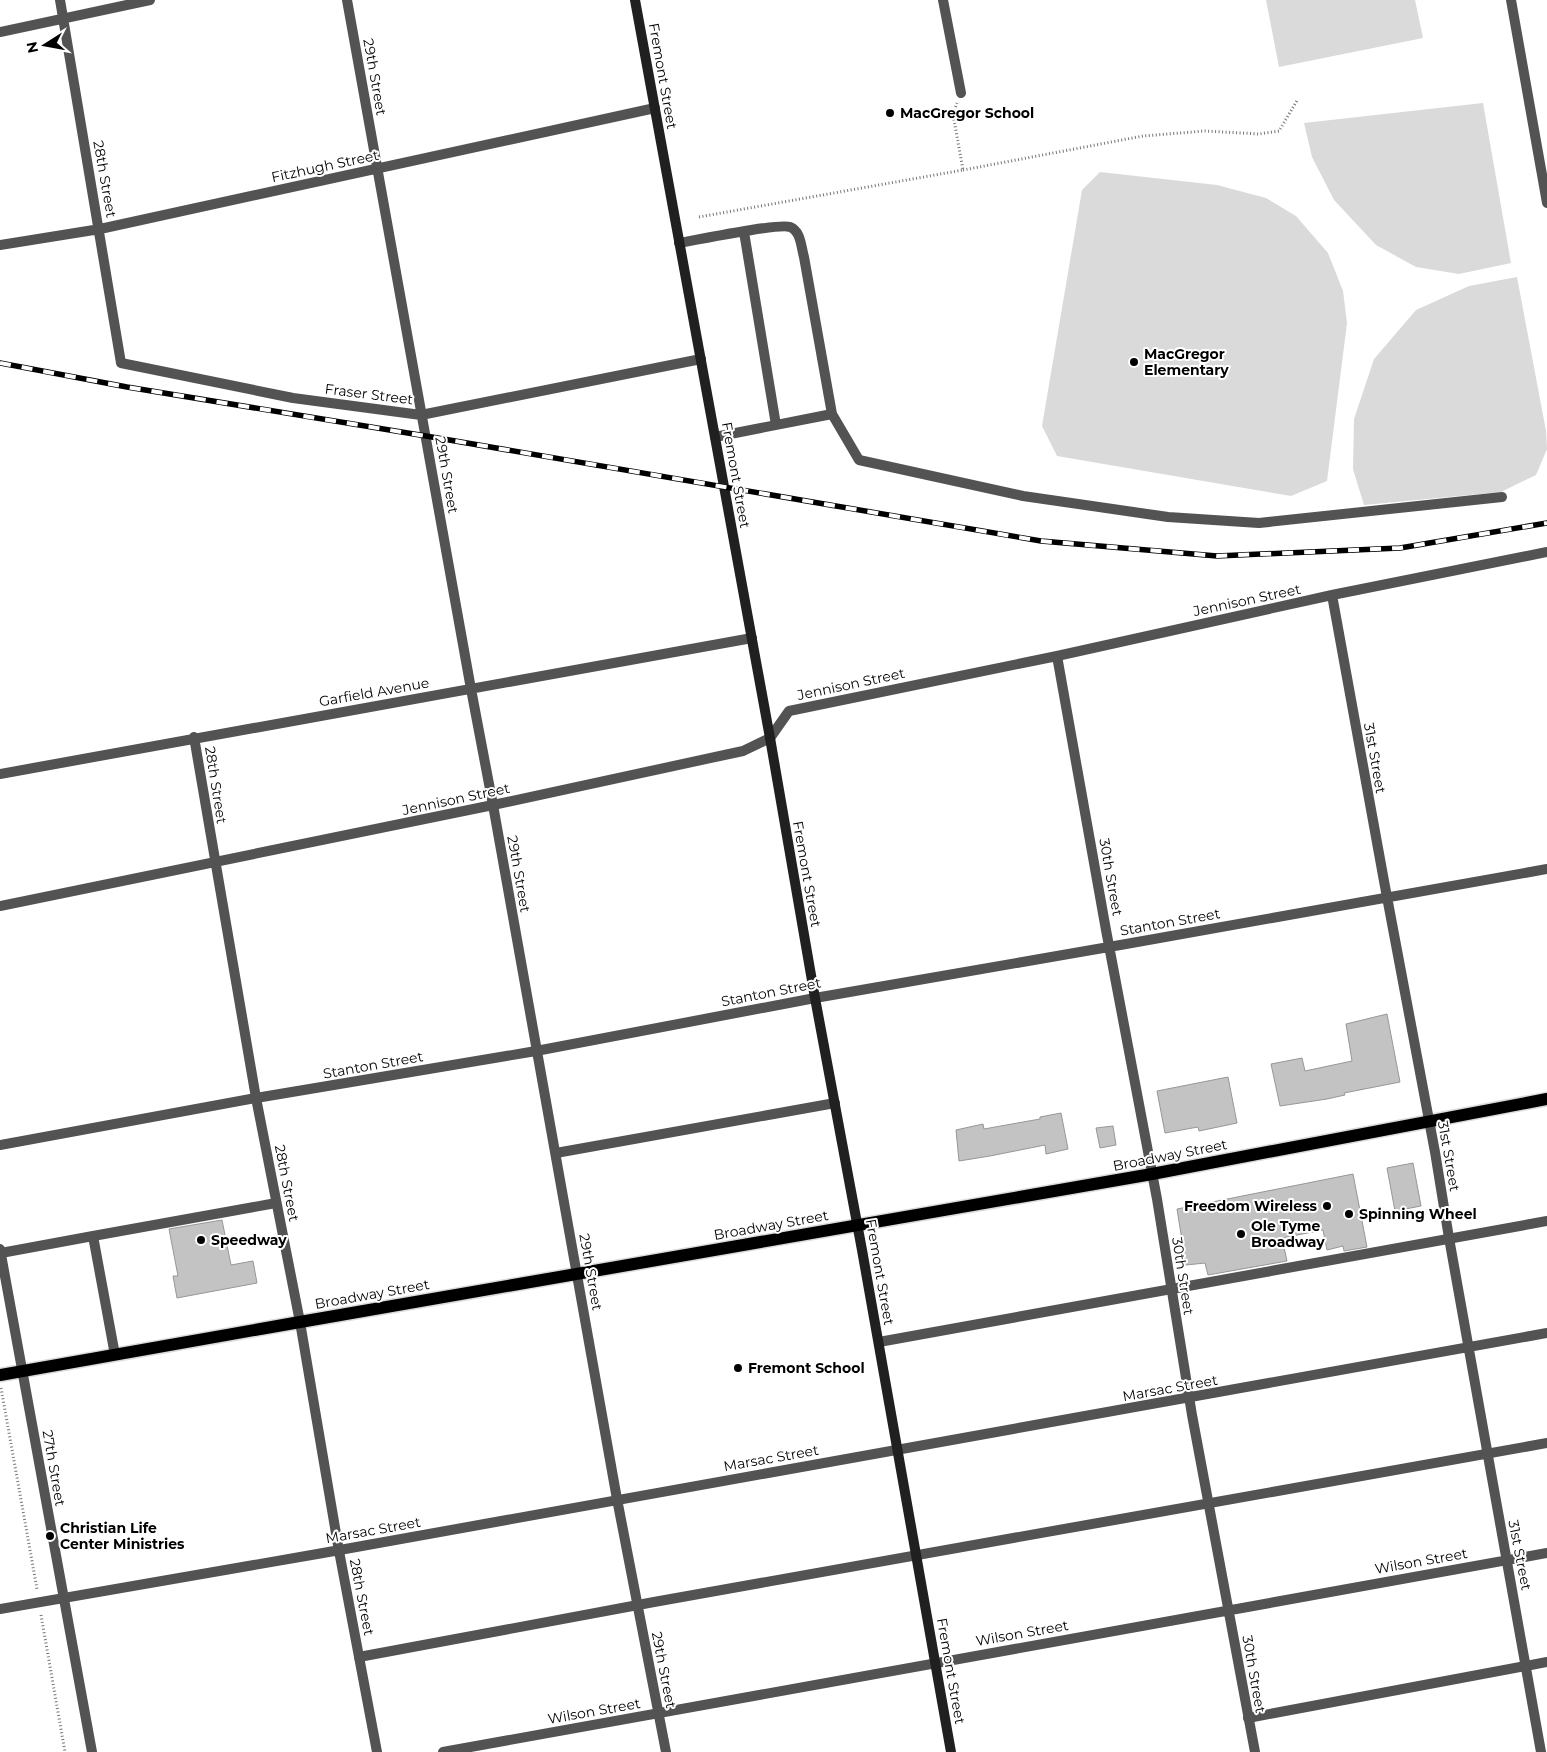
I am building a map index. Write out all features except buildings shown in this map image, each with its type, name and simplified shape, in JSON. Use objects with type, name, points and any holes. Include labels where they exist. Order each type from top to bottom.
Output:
[{"type":"main road","name":"Broadway Street","points":[[0,1375],[1152,1174],[1547,1098]]},
{"type":"street","name":"28th Street","points":[[60,0],[100,229],[121,364]]},
{"type":"street","points":[[0,32],[150,0]]},
{"type":"street","name":"29th Street","points":[[347,0],[471,690],[494,806],[617,1499],[666,1752]]},
{"type":"street","name":"Fremont Street","points":[[635,0],[752,638],[815,998],[858,1225],[951,1752]]},
{"type":"street","points":[[943,0],[961,94]]},
{"type":"street","points":[[1511,0],[1546,187],[1547,203]]},
{"type":"street","name":"Fitzhugh Street","points":[[0,245],[100,229],[655,108]]},
{"type":"street","points":[[679,243],[770,228],[789,227],[795,230],[800,238],[832,414],[859,460],[1023,496],[1168,517],[1259,523],[1502,497]]},
{"type":"street","points":[[744,232],[776,425]]},
{"type":"street","name":"Fraser Street","points":[[121,364],[292,398],[422,415],[701,359]]},
{"type":"street","points":[[715,437],[832,414]]},
{"type":"street","name":"Jennison Street","points":[[0,906],[494,806],[743,751],[770,738],[789,711],[1057,656],[1332,595],[1547,552]]},
{"type":"street","name":"31st Street","points":[[1332,595],[1429,1120],[1541,1752]]},
{"type":"street","name":"Garfield Avenue","points":[[0,774],[194,737],[471,690],[752,638]]},
{"type":"street","name":"30th Street","points":[[1057,656],[1152,1174],[1189,1398],[1255,1752]]},
{"type":"street","name":"28th Street","points":[[194,737],[256,1098],[300,1322],[339,1550],[377,1752]]},
{"type":"street","name":"Stanton Street","points":[[0,1145],[256,1098],[536,1051],[815,998],[1387,898],[1547,868]]},
{"type":"street","points":[[556,1154],[835,1103]]},
{"type":"street","points":[[0,1251],[276,1203]]},
{"type":"street","points":[[879,1342],[1547,1221]]},
{"type":"street","points":[[93,1236],[115,1355]]},
{"type":"street","name":"27th Street","points":[[0,1251],[92,1752]]},
{"type":"street","name":"Marsac Street","points":[[0,1609],[1547,1333]]},
{"type":"street","points":[[359,1657],[638,1604],[1547,1443]]},
{"type":"street","name":"Wilson Street","points":[[443,1752],[1547,1553]]},
{"type":"street","points":[[1248,1718],[1547,1662]]},
{"type":"path","points":[[961,94],[953,114],[963,170]]},
{"type":"path","points":[[699,217],[1143,136],[1205,131],[1259,134],[1279,131],[1298,100]]},
{"type":"path","points":[[0,1381],[65,1752]]},
{"type":"shaded area","points":[[1266,0],[1415,0],[1423,38],[1279,67]]},
{"type":"shaded area","points":[[1483,103],[1511,263],[1459,274],[1416,267],[1376,245],[1334,200],[1312,157],[1304,123]]},
{"type":"shaded area","points":[[1100,172],[1217,185],[1266,198],[1296,216],[1328,253],[1343,291],[1347,323],[1327,481],[1291,496],[1057,456],[1042,426],[1082,190]]},
{"type":"shaded area","points":[[1517,277],[1546,431],[1547,449],[1536,475],[1501,492],[1364,505],[1353,469],[1354,419],[1374,359],[1416,310],[1469,286]]},
{"type":"railway","points":[[0,363],[127,387],[1041,541],[1217,556],[1400,548],[1547,523]]},
{"type":"place","name":"MacGregor School","points":[[890,113]]},
{"type":"place","name":"MacGregor Elementary","points":[[1134,362]]},
{"type":"place","name":"Freedom Wireless","points":[[1327,1206]]},
{"type":"place","name":"Spinning Wheel","points":[[1349,1214]]},
{"type":"place","name":"Ole Tyme Broadway","points":[[1241,1234]]},
{"type":"place","name":"Speedway","points":[[201,1240]]},
{"type":"place","name":"Fremont School","points":[[738,1368]]},
{"type":"place","name":"Christian Life Center Ministries","points":[[50,1536]]}]
